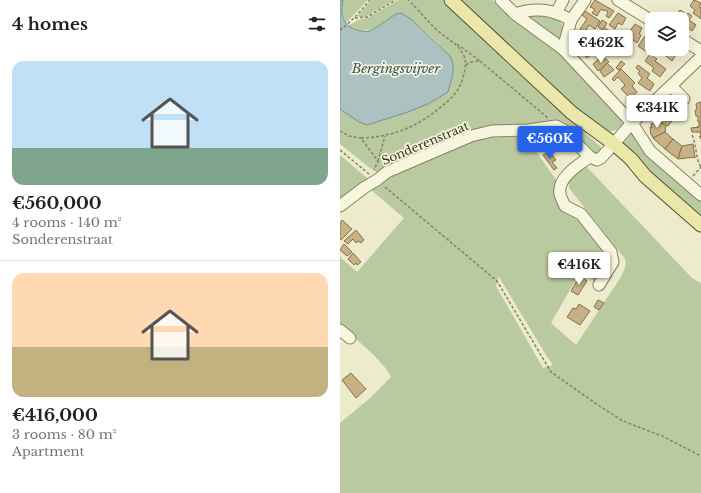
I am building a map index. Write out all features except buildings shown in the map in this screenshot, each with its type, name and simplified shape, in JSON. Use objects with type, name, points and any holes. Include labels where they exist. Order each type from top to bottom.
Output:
[{"type":"main road","points":[[451,0],[572,113],[585,129],[611,147],[627,166],[644,176],[701,225]]},
{"type":"street","points":[[501,0],[515,14],[563,49],[632,123],[650,151],[701,195]]},
{"type":"street","points":[[556,13],[563,0]]},
{"type":"street","points":[[563,49],[571,20],[584,0]]},
{"type":"street","points":[[618,0],[645,17]]},
{"type":"street","points":[[515,14],[527,10],[542,10],[556,13],[571,20]]},
{"type":"street","points":[[689,43],[701,51]]},
{"type":"street","points":[[556,126],[562,128],[590,157],[597,160],[611,147],[632,123],[701,57]]},
{"type":"street","points":[[671,86],[684,99]]},
{"type":"street","name":"Sonderenstraat","points":[[340,206],[365,187],[374,178],[471,136],[492,131],[528,130],[556,126]]},
{"type":"street","points":[[590,157],[564,179],[561,183],[560,193],[565,206],[581,214],[611,252],[613,262],[599,285]]},
{"type":"street","points":[[340,330],[350,338]]},
{"type":"path","points":[[340,30],[355,18],[356,14],[370,0]]},
{"type":"path","points":[[355,18],[367,17],[396,0]]},
{"type":"path","points":[[408,0],[439,32],[480,61],[526,98],[556,126]]},
{"type":"path","points":[[340,131],[349,136],[361,138],[386,135],[396,133],[416,125],[430,117],[456,94],[461,84],[466,65],[464,57],[457,44]]},
{"type":"path","points":[[466,65],[471,62],[480,61]]},
{"type":"path","points":[[374,178],[386,135]]},
{"type":"path","points":[[687,182],[701,167],[699,164],[696,142],[692,135]]},
{"type":"path","points":[[361,138],[378,161]]},
{"type":"path","points":[[340,150],[497,281],[551,372],[598,405],[623,420],[662,436],[701,456]]},
{"type":"green space","points":[[343,0],[368,0],[346,23],[341,11]]},
{"type":"green space","points":[[372,0],[394,0],[365,17],[359,17],[359,14]]},
{"type":"green space","points":[[399,0],[407,0],[413,4],[409,0],[445,0],[555,106],[601,147],[599,154],[595,155],[579,142],[572,131],[562,123],[502,128],[377,172],[370,168],[340,144],[340,109],[359,122],[367,125],[428,104],[448,92],[453,74],[453,64],[447,53],[406,15],[396,14],[379,26],[367,30],[355,29],[348,26],[358,20],[369,17]]},
{"type":"green space","points":[[457,0],[492,0],[521,25],[565,56],[628,120],[617,130],[607,132],[570,106]]},
{"type":"green space","points":[[525,15],[543,15],[556,19],[562,24],[565,32],[562,42]]},
{"type":"green space","points":[[632,132],[701,199],[701,217],[622,147],[625,137]]},
{"type":"green space","points":[[525,136],[557,181],[557,194],[582,219],[610,260],[596,282],[580,272],[551,323],[576,345],[621,277],[626,264],[625,259],[569,188],[569,180],[584,164],[692,278],[701,283],[701,493],[340,493],[340,423],[369,399],[391,377],[376,357],[340,327],[340,257],[357,272],[404,218],[370,189],[385,178],[479,138]],"holes":[[[499,277],[553,365],[543,368],[496,286]]]},
{"type":"green space","points":[[340,155],[368,180],[340,203]]},
{"type":"water","name":"Bergingsvijver","points":[[340,0],[343,0],[342,14],[345,22],[352,28],[358,30],[369,31],[396,14],[401,13],[411,19],[450,56],[453,70],[448,92],[428,104],[367,125],[359,122],[340,109]]}]
